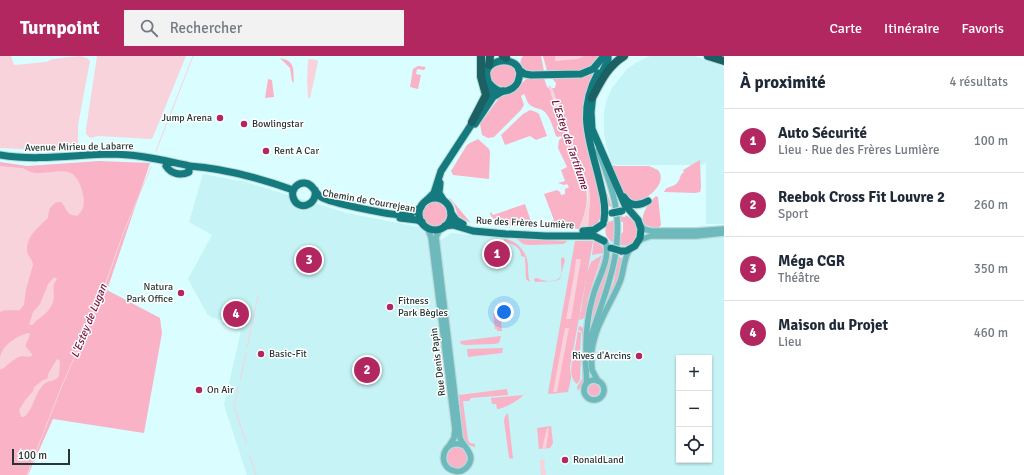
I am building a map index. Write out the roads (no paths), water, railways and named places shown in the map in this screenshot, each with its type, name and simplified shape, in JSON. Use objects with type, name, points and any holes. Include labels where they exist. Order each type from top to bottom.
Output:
[{"type":"highway","points":[[472,122],[486,95],[481,77],[481,56]]},
{"type":"highway","points":[[489,65],[490,56]]},
{"type":"highway","points":[[592,98],[606,72],[624,56]]},
{"type":"highway","points":[[708,56],[724,61]]},
{"type":"main road","points":[[519,70],[525,74],[581,74],[593,69],[606,56]]},
{"type":"main road","points":[[606,56],[591,86],[588,95],[586,112],[590,130],[625,205],[640,224],[641,233],[638,242],[631,248],[621,251],[607,244],[601,233],[604,198],[595,160],[588,139],[590,130],[594,88],[604,68],[606,56]]},
{"type":"main road","points":[[444,201],[436,198],[427,200],[421,207],[420,215],[424,225],[435,230],[442,228],[449,222],[451,213],[450,208],[440,195],[439,190],[439,185],[444,174],[493,97],[503,91],[513,88],[516,85],[520,75],[516,63],[504,57],[496,59],[489,65],[486,75],[490,84],[498,90],[503,91]]},
{"type":"main road","name":"Chemin de Courrejean","points":[[427,200],[434,193],[441,171],[472,122],[490,97],[490,84]]},
{"type":"main road","name":"Avenue Mirieu de Labarre","points":[[0,155],[32,158],[111,154],[148,157],[189,169],[204,168],[243,175],[294,190]]},
{"type":"main road","name":"Avenue Mirieu de Labarre","points":[[168,164],[173,173],[183,174],[189,169]]},
{"type":"main road","points":[[611,174],[628,203],[636,205],[648,201]]},
{"type":"main road","points":[[304,183],[311,185],[315,190],[315,197],[312,203],[305,206],[296,203],[293,198],[294,190],[298,185],[304,183]]},
{"type":"main road","name":"Chemin de Courrejean","points":[[315,190],[321,197],[332,201],[399,215],[417,211],[421,207]]},
{"type":"main road","name":"Chemin de Courrejean","points":[[312,203],[320,202],[383,215],[417,220],[424,225]]},
{"type":"main road","points":[[603,222],[612,213],[622,211],[631,213]]},
{"type":"main road","name":"Rue des Frères Lumière","points":[[451,213],[456,220],[464,224],[478,228],[505,230],[590,231],[597,229],[603,222]]},
{"type":"main road","name":"Rue des Frères Lumière","points":[[442,228],[453,225],[473,231],[506,234],[594,236],[607,244]]},
{"type":"street","points":[[590,130],[610,194],[614,199],[617,227],[615,256],[610,282],[596,318],[588,355],[587,377],[584,389],[585,395],[590,399],[596,400],[602,396],[604,390],[592,370],[588,355],[586,338],[589,315],[595,290],[606,258],[607,244]]},
{"type":"street","points":[[640,224],[644,229],[651,231],[696,231],[724,229]]},
{"type":"street","name":"Rue Denis Papin","points":[[424,225],[430,233],[432,240],[455,428],[454,438],[449,446]]},
{"type":"street","name":"Rue Denis Papin","points":[[442,228],[436,237],[437,248],[460,438],[465,446]]},
{"type":"street","points":[[638,242],[650,236],[696,236],[724,233]]},
{"type":"street","points":[[588,355],[600,323],[622,277],[628,253],[631,248]]},
{"type":"street","points":[[586,384],[592,380],[598,381]]},
{"type":"street","points":[[457,443],[465,446],[471,455],[470,463],[464,469],[456,471],[448,468],[444,462],[443,454],[449,446],[457,443]]},
{"type":"water","points":[[0,56],[11,56],[14,65],[46,62],[53,59],[79,56],[87,58],[90,61],[78,125],[78,146],[61,151],[0,148]]},
{"type":"water","points":[[97,56],[186,56],[151,139],[98,136],[90,138],[86,134]]},
{"type":"water","points":[[555,56],[583,56],[578,59],[555,61]]},
{"type":"water","points":[[308,60],[317,60],[318,62],[310,98],[308,98]]},
{"type":"water","name":"L'Estey de Tartifume","points":[[548,86],[551,86],[589,188],[590,198],[588,227],[580,227],[587,203],[587,189]]},
{"type":"water","points":[[0,166],[22,168],[34,173],[60,171],[71,173],[76,177],[80,184],[84,201],[83,209],[77,216],[69,213],[61,202],[57,202],[51,206],[48,218],[34,232],[29,240],[27,252],[33,265],[26,290],[24,305],[20,310],[0,312]]},
{"type":"water","points":[[576,259],[581,259],[571,319],[566,319],[574,275]]},
{"type":"water","points":[[54,277],[57,279],[54,284],[54,297],[52,305],[46,313],[33,324],[29,325],[33,312],[40,304],[48,284]]},
{"type":"water","points":[[565,328],[569,328],[557,392],[553,392]]},
{"type":"water","points":[[27,333],[30,335],[26,347],[32,356],[19,357],[0,370],[0,357],[4,348],[14,339]]},
{"type":"water","points":[[57,359],[60,361],[59,376],[43,385],[30,410],[24,417],[21,417],[19,410],[33,391],[34,387],[43,380],[47,379],[49,372]]},
{"type":"water","points":[[547,428],[549,428],[546,448],[542,449]]},
{"type":"water","points":[[545,459],[544,469],[546,469],[546,475],[541,475],[540,460]]},
{"type":"waterway","name":"L'Estey de Lugan","points":[[156,151],[193,56]]},
{"type":"waterway","name":"L'Estey de Lugan","points":[[27,475],[61,388],[102,294],[123,234],[151,167]]},
{"type":"waterway","points":[[247,348],[258,296]]},
{"type":"waterway","points":[[240,380],[246,353]]},
{"type":"waterway","points":[[238,387],[234,406],[246,443]]},
{"type":"waterway","points":[[250,456],[256,475]]},
{"type":"place","name":"Jump Arena","points":[[220,118]]},
{"type":"place","name":"Bowlingstar","points":[[244,124]]},
{"type":"place","name":"Rent A Car","points":[[266,151]]},
{"type":"place","name":"Auto Sécurité","points":[[497,254]]},
{"type":"place","name":"Méga CGR","points":[[309,260]]},
{"type":"place","name":"Natura Park Office","points":[[181,293]]},
{"type":"place","name":"Fitness Park Bègles","points":[[390,307]]},
{"type":"place","name":"Maison du Projet","points":[[236,314]]},
{"type":"place","name":"Basic-Fit","points":[[261,354]]},
{"type":"place","name":"Rives d'Arcins","points":[[639,356]]},
{"type":"place","name":"Reebok Cross Fit Louvre 2","points":[[367,370]]},
{"type":"place","name":"On Air","points":[[199,390]]},
{"type":"place","name":"RonaldLand","points":[[565,460]]}]
